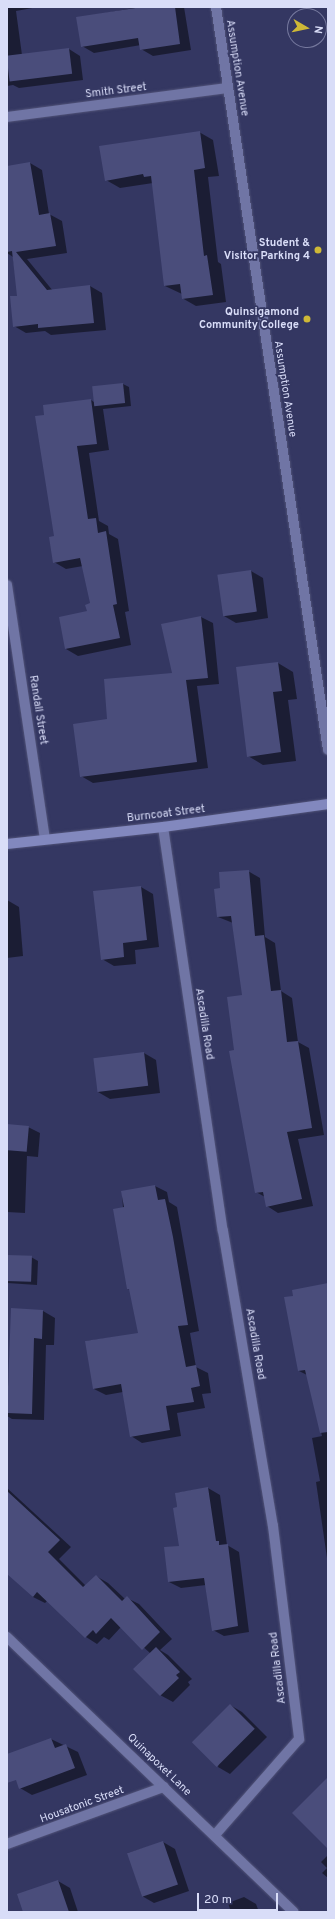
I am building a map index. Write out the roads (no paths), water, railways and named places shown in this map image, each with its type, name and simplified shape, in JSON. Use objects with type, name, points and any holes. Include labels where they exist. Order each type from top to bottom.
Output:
[{"type":"main road","name":"Burncoat Street","points":[[7,844],[163,827],[328,804]]},
{"type":"street","name":"Assumption Avenue","points":[[216,7],[328,750]]},
{"type":"street","name":"Smith Street","points":[[7,117],[228,88]]},
{"type":"street","name":"Randall Street","points":[[7,585],[45,839]]},
{"type":"street","name":"Ascadilla Road","points":[[163,827],[224,1231],[273,1526],[299,1739],[215,1835]]},
{"type":"street","name":"Quinapoxet Lane","points":[[7,1637],[294,1912]]},
{"type":"street","name":"Housatonic Street","points":[[7,1844],[164,1787]]},
{"type":"place","name":"Student & Visitor Parking 4","points":[[318,250]]},
{"type":"place","name":"Quinsigamond Community College","points":[[307,319]]}]
